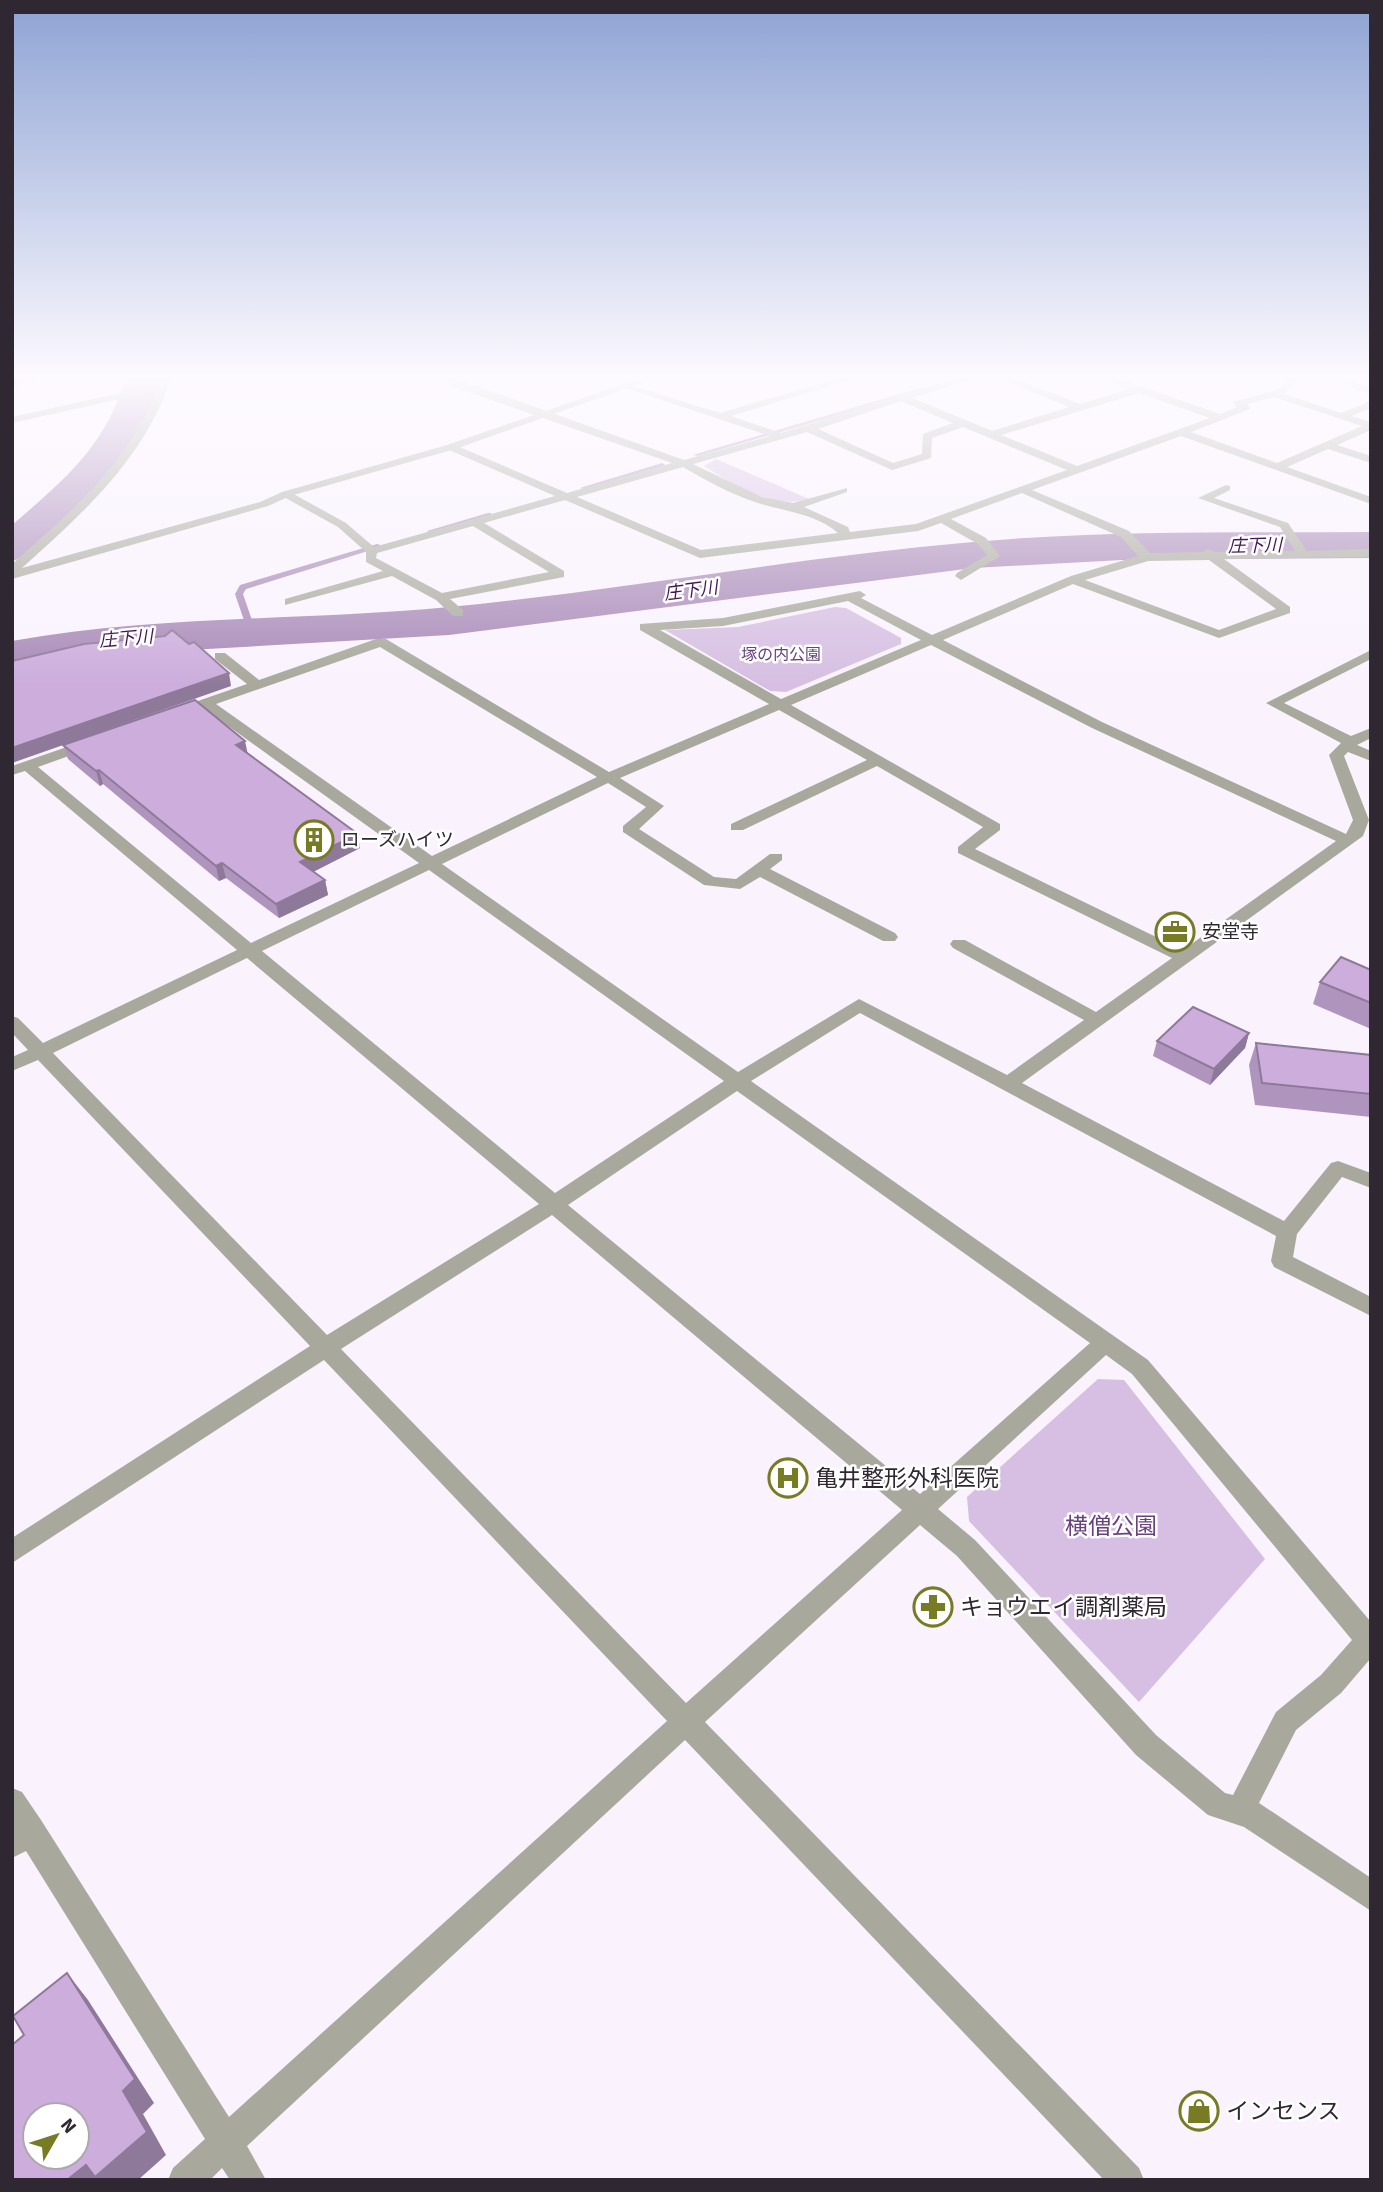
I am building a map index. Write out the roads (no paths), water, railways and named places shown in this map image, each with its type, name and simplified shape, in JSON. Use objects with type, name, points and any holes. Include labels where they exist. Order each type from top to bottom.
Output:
[{"type":"street","points":[[12,573],[107,481]]},
{"type":"street","points":[[12,573],[264,504],[286,494],[331,481]]},
{"type":"street","points":[[536,481],[700,554],[918,527],[1047,481]]},
{"type":"street","points":[[370,549],[624,481]]},
{"type":"street","points":[[721,481],[759,500],[794,507],[844,530],[844,536]]},
{"type":"street","points":[[1314,481],[1371,501]]},
{"type":"street","points":[[1226,488],[1204,498],[1283,525],[1299,547]]},
{"type":"street","points":[[794,507],[843,490]]},
{"type":"street","points":[[1024,490],[1125,534],[1138,549]]},
{"type":"street","points":[[286,494],[342,525],[370,549],[370,558],[440,597],[458,613]]},
{"type":"street","points":[[943,519],[982,541],[994,556],[961,576]]},
{"type":"street","points":[[440,597],[559,574],[474,522]]},
{"type":"street","points":[[12,1065],[609,777],[1073,580],[1138,549],[1208,553],[1299,547],[1371,553]]},
{"type":"street","points":[[1073,580],[1219,634],[1285,610],[1208,553]]},
{"type":"street","points":[[290,602],[392,572]]},
{"type":"street","points":[[1184,957],[964,850],[995,827],[645,627],[723,622],[855,596],[931,641],[1097,725],[1347,840]]},
{"type":"street","points":[[180,712],[380,642],[656,806],[629,829],[710,882],[740,884],[776,857]]},
{"type":"street","points":[[1371,654],[1273,703],[1371,757]]},
{"type":"street","points":[[220,656],[257,685]]},
{"type":"street","points":[[205,703],[1140,1367],[1370,1640],[1331,1684],[1286,1721],[1240,1811]]},
{"type":"street","points":[[1008,1084],[1347,840],[1361,827],[1336,755],[1371,732]]},
{"type":"street","points":[[20,768],[104,739]]},
{"type":"street","points":[[737,827],[877,761]]},
{"type":"street","points":[[20,768],[251,950],[920,1508],[966,1548],[1146,1745],[1218,1805],[1251,1814],[1371,1896]]},
{"type":"street","points":[[760,870],[889,937]]},
{"type":"street","points":[[959,944],[1097,1020]]},
{"type":"street","points":[[12,1552],[859,1005],[1287,1232]]},
{"type":"street","points":[[12,1022],[1127,2180]]},
{"type":"street","points":[[1371,1181],[1338,1168],[1287,1232],[1282,1261],[1371,1307]]},
{"type":"street","points":[[186,2180],[544,1853],[684,1720],[1106,1342]]},
{"type":"street","points":[[12,1802],[21,1837],[249,2180]]},
{"type":"waterway","points":[[12,548],[84,481]]},
{"type":"waterway","points":[[584,488],[607,481]]},
{"type":"waterway","points":[[431,531],[488,515]]},
{"type":"waterway","name":"庄下川","points":[[12,656],[120,639],[449,621],[973,555],[1122,547],[1371,545]]},
{"type":"waterway","points":[[252,632],[239,594],[243,587],[380,546]]},
{"type":"place","name":"ローズハイツ","points":[[314,840]]},
{"type":"place","name":"安堂寺","points":[[1175,932]]},
{"type":"place","name":"亀井整形外科医院","points":[[788,1478]]},
{"type":"place","name":"キョウエイ調剤薬局","points":[[933,1607]]},
{"type":"place","name":"インセンス","points":[[1199,2111]]},
{"type":"park label","name":"塚の内公園","points":[[781,655]]},
{"type":"park label","name":"横僧公園","points":[[1111,1526]]}]
